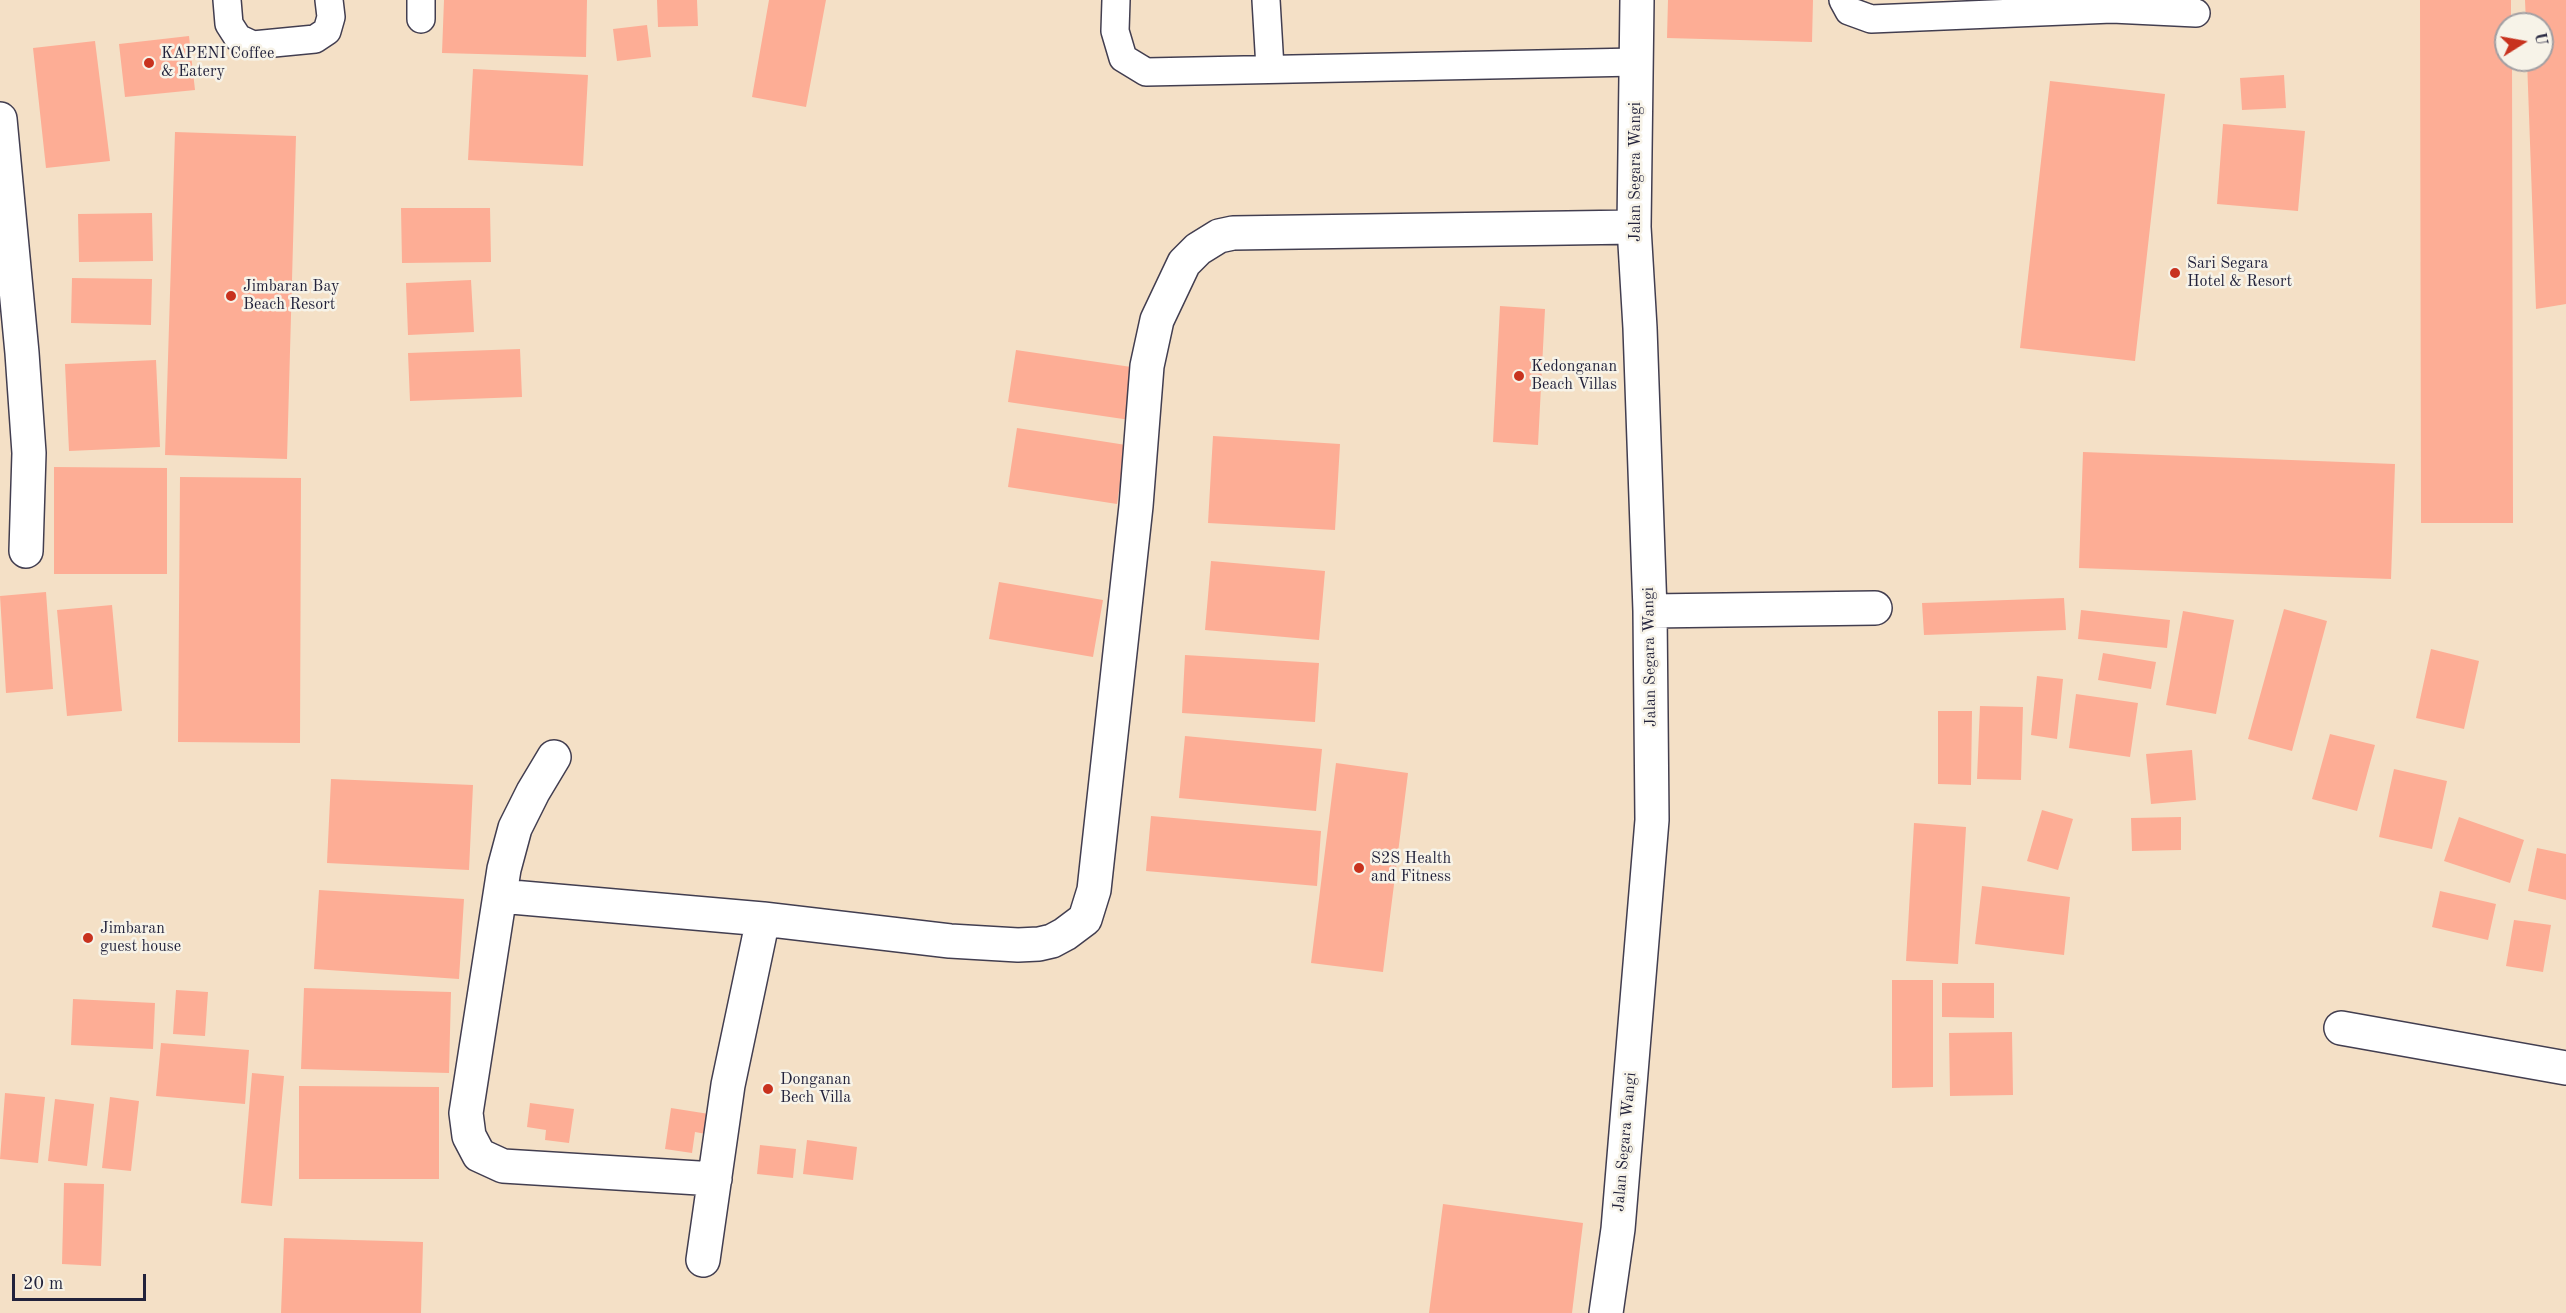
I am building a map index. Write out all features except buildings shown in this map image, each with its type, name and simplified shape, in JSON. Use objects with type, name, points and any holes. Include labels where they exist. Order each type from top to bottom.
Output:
[{"type":"street","name":"Jalan Segara Wangi","points":[[1606,1313],[1618,1229],[1652,820],[1650,611],[1634,227],[1637,0]]},
{"type":"street","points":[[0,119],[29,453],[26,551]]},
{"type":"street","points":[[500,896],[763,919],[950,941],[1018,945],[1052,941],[1078,926],[1085,919],[1094,890],[1136,506],[1147,366],[1157,320],[1172,284],[1184,263],[1198,249],[1219,236],[1233,233],[1634,227]]},
{"type":"street","points":[[1650,611],[1875,608]]},
{"type":"street","points":[[554,757],[515,828],[504,870],[466,1113],[469,1137],[479,1155],[503,1166],[715,1179]]},
{"type":"street","points":[[704,1260],[728,1085],[763,919]]},
{"type":"street","points":[[2341,1028],[2566,1068]]},
{"type":"lane","points":[[227,0],[230,24],[238,38],[253,45],[315,39],[327,31],[330,0]]},
{"type":"lane","points":[[1116,0],[1115,31],[1123,58],[1146,72],[1636,62]]},
{"type":"lane","points":[[1266,0],[1270,68]]},
{"type":"lane","points":[[1843,0],[1849,11],[1871,20],[2111,5],[2196,13]]},
{"type":"place","name":"KAPENI Coffee & Eatery","points":[[149,63]]},
{"type":"place","name":"Sari Segara Hotel & Resort","points":[[2175,273]]},
{"type":"place","name":"Jimbaran Bay Beach Resort","points":[[231,296]]},
{"type":"place","name":"Kedonganan Beach Villas","points":[[1519,376]]},
{"type":"place","name":"S2S Health and Fitness","points":[[1359,868]]},
{"type":"place","name":"Jimbaran guest house","points":[[88,938]]},
{"type":"place","name":"Donganan Bech Villa","points":[[768,1089]]}]
